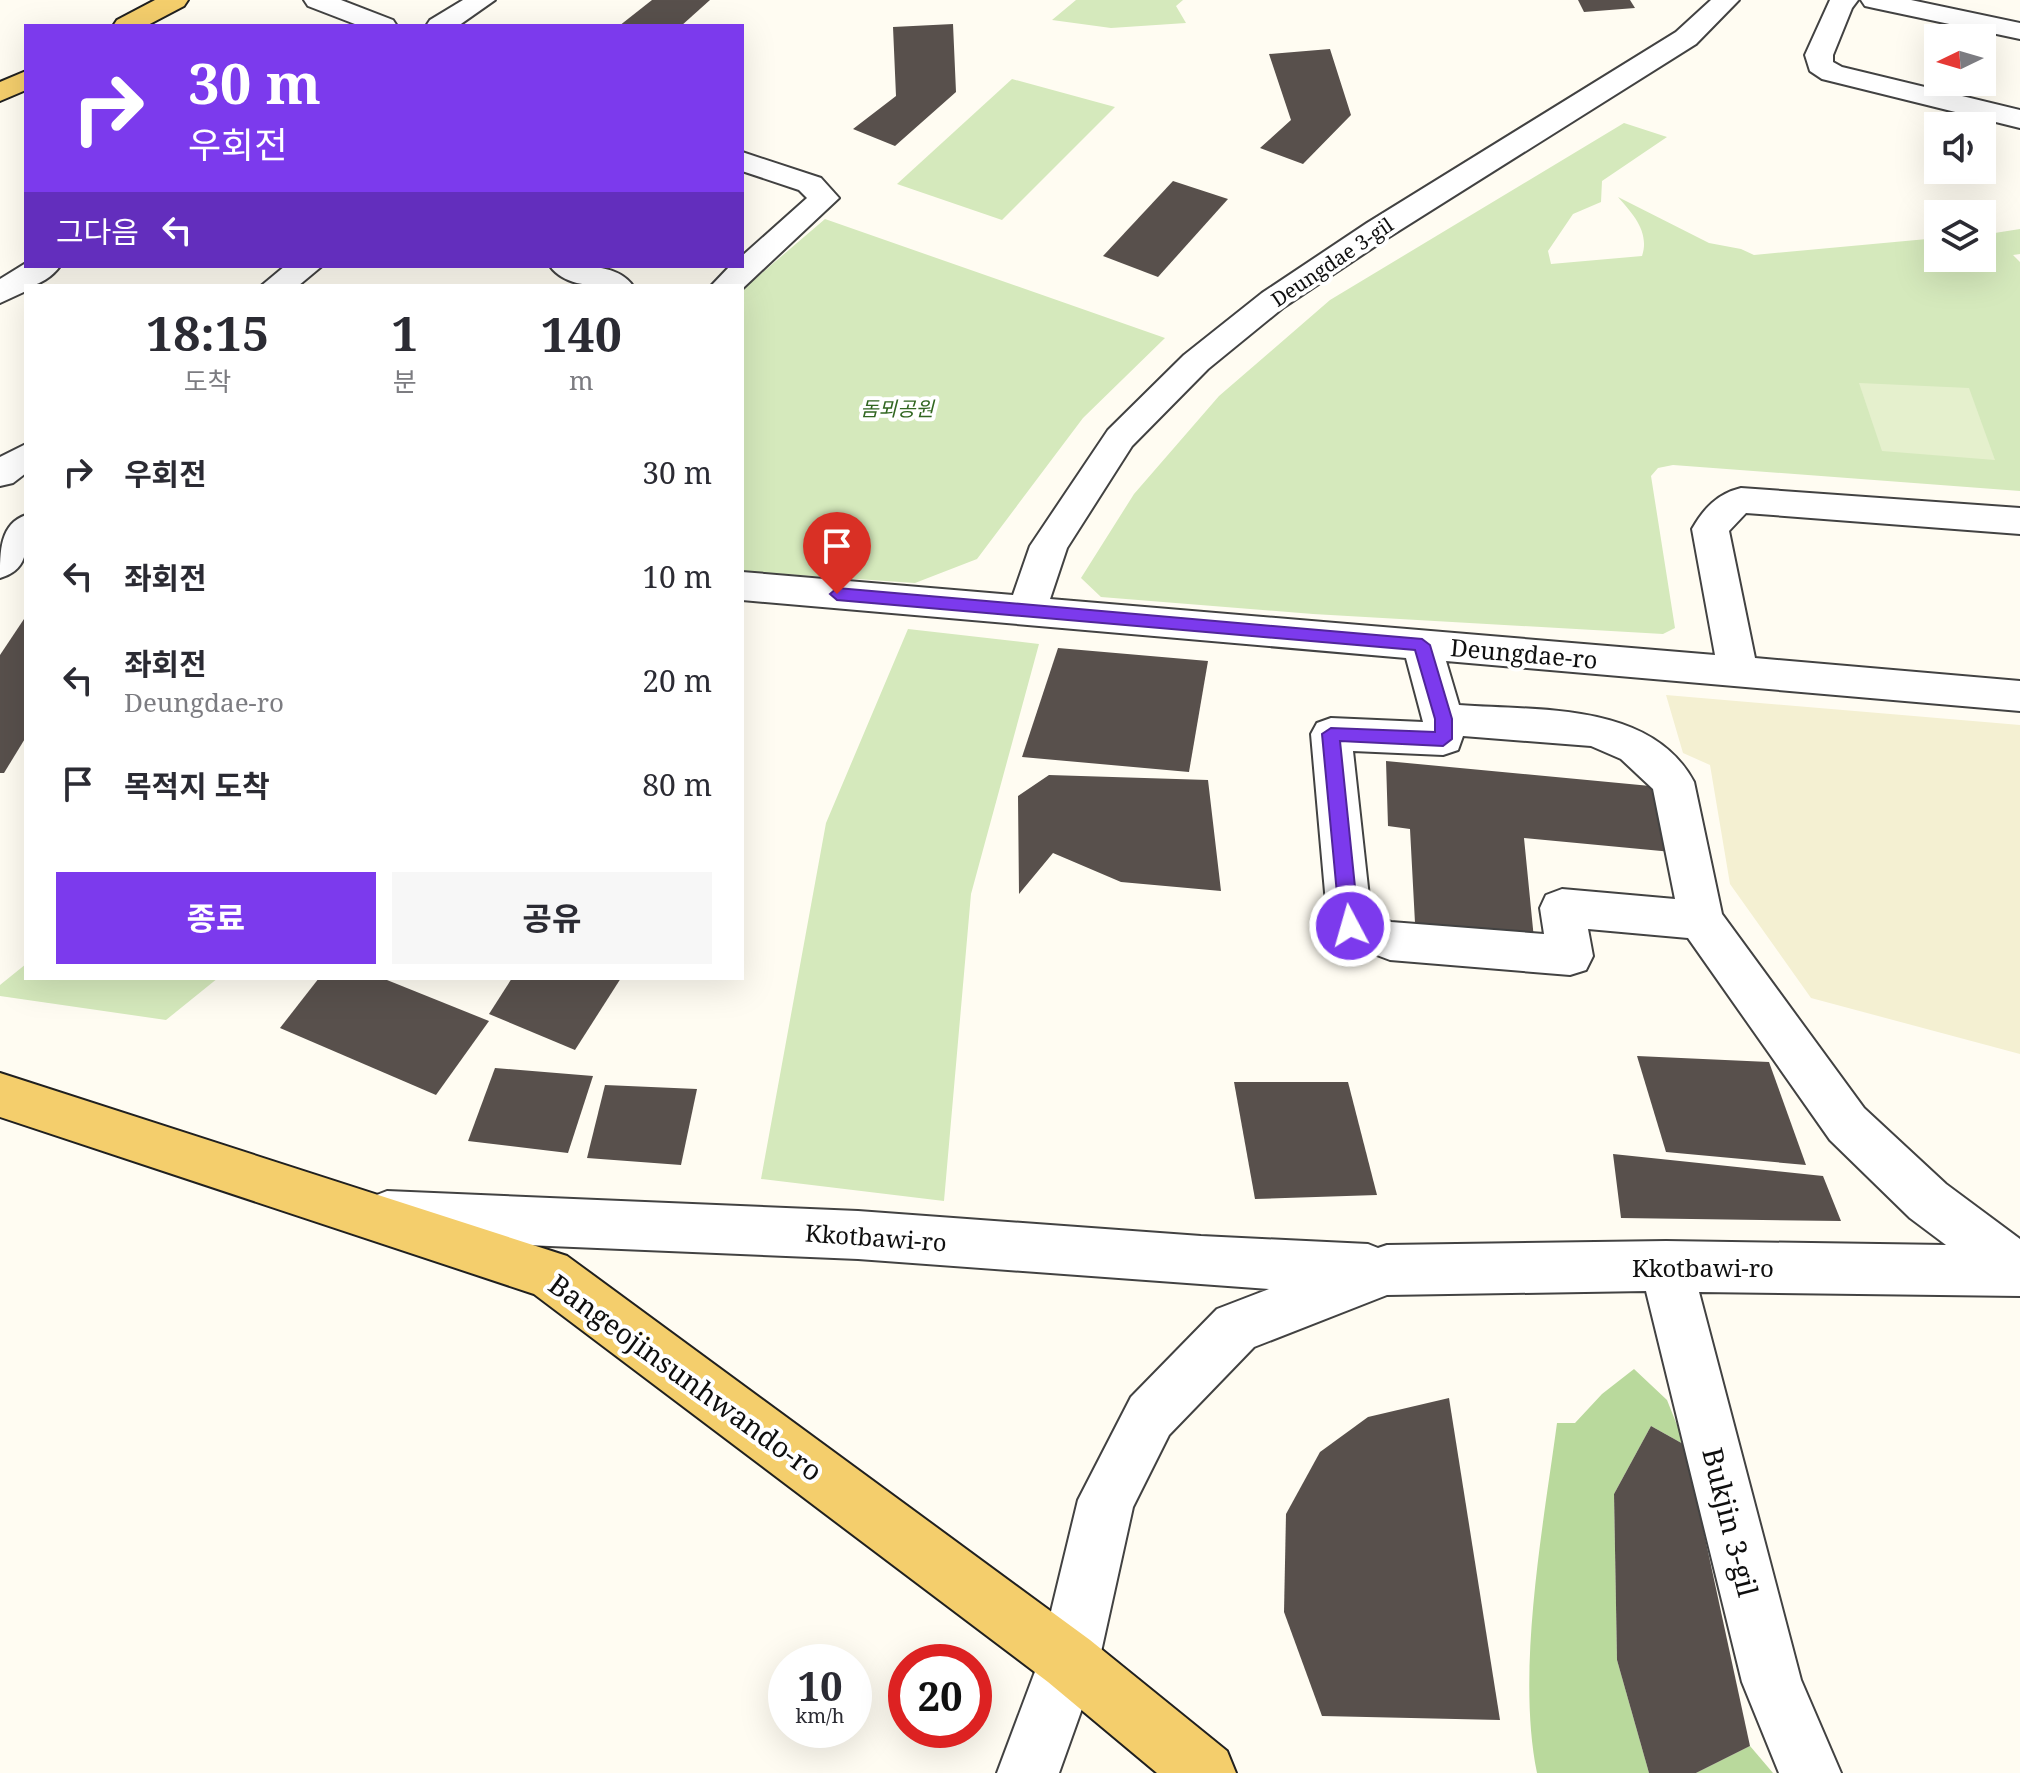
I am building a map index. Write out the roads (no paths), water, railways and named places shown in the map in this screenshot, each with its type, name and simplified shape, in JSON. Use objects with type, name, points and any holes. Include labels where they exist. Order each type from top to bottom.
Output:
[{"type":"main road","points":[[130,24],[175,0]]},
{"type":"main road","points":[[0,93],[24,80]]},
{"type":"main road","name":"Bangeojinsunhwando-ro","points":[[0,1095],[549,1274],[1069,1661],[1205,1773]]},
{"type":"street","points":[[317,0],[379,24]]},
{"type":"street","points":[[442,24],[482,0]]},
{"type":"street","name":"Deungdae 3-gil","points":[[1027,610],[1049,546],[1120,438],[1196,362],[1273,300],[1378,230],[1686,38],[1726,0]]},
{"type":"street","points":[[1845,0],[1840,4],[1819,55],[1820,65],[1843,78],[2020,119]]},
{"type":"street","points":[[1874,0],[2020,31]]},
{"type":"street","points":[[729,284],[824,198],[810,184],[744,162]]},
{"type":"street","points":[[0,293],[41,268]]},
{"type":"street","points":[[280,284],[303,268]]},
{"type":"street","points":[[571,268],[612,284]]},
{"type":"street","points":[[0,474],[24,457]]},
{"type":"street","points":[[1738,672],[1710,529],[1728,507],[1741,500],[2020,521]]},
{"type":"street","points":[[0,522],[24,526]]},
{"type":"street","points":[[0,565],[24,529]]},
{"type":"street","name":"Deungdae-ro","points":[[744,586],[2020,696]]},
{"type":"street","points":[[1422,645],[1443,719],[1443,739],[1331,734],[1350,926],[1390,941],[1570,956],[1562,908],[1701,920]]},
{"type":"street","points":[[1443,719],[1596,731],[1636,748],[1673,782],[1701,920],[1847,1124],[1928,1201],[2020,1271]]},
{"type":"street","name":"Kkotbawi-ro","points":[[365,1214],[858,1235],[1201,1261],[1387,1270],[1666,1266],[2020,1271]]},
{"type":"street","name":"Bukjin 3-gil","points":[[1666,1266],[1772,1682],[1810,1773]]},
{"type":"street","name":"Kkotbawi-ro","points":[[1028,1773],[1069,1661],[1106,1500],[1150,1416],[1236,1328],[1387,1270]]},
{"type":"park label","name":"돔뫼공원","points":[[897,408]]}]
